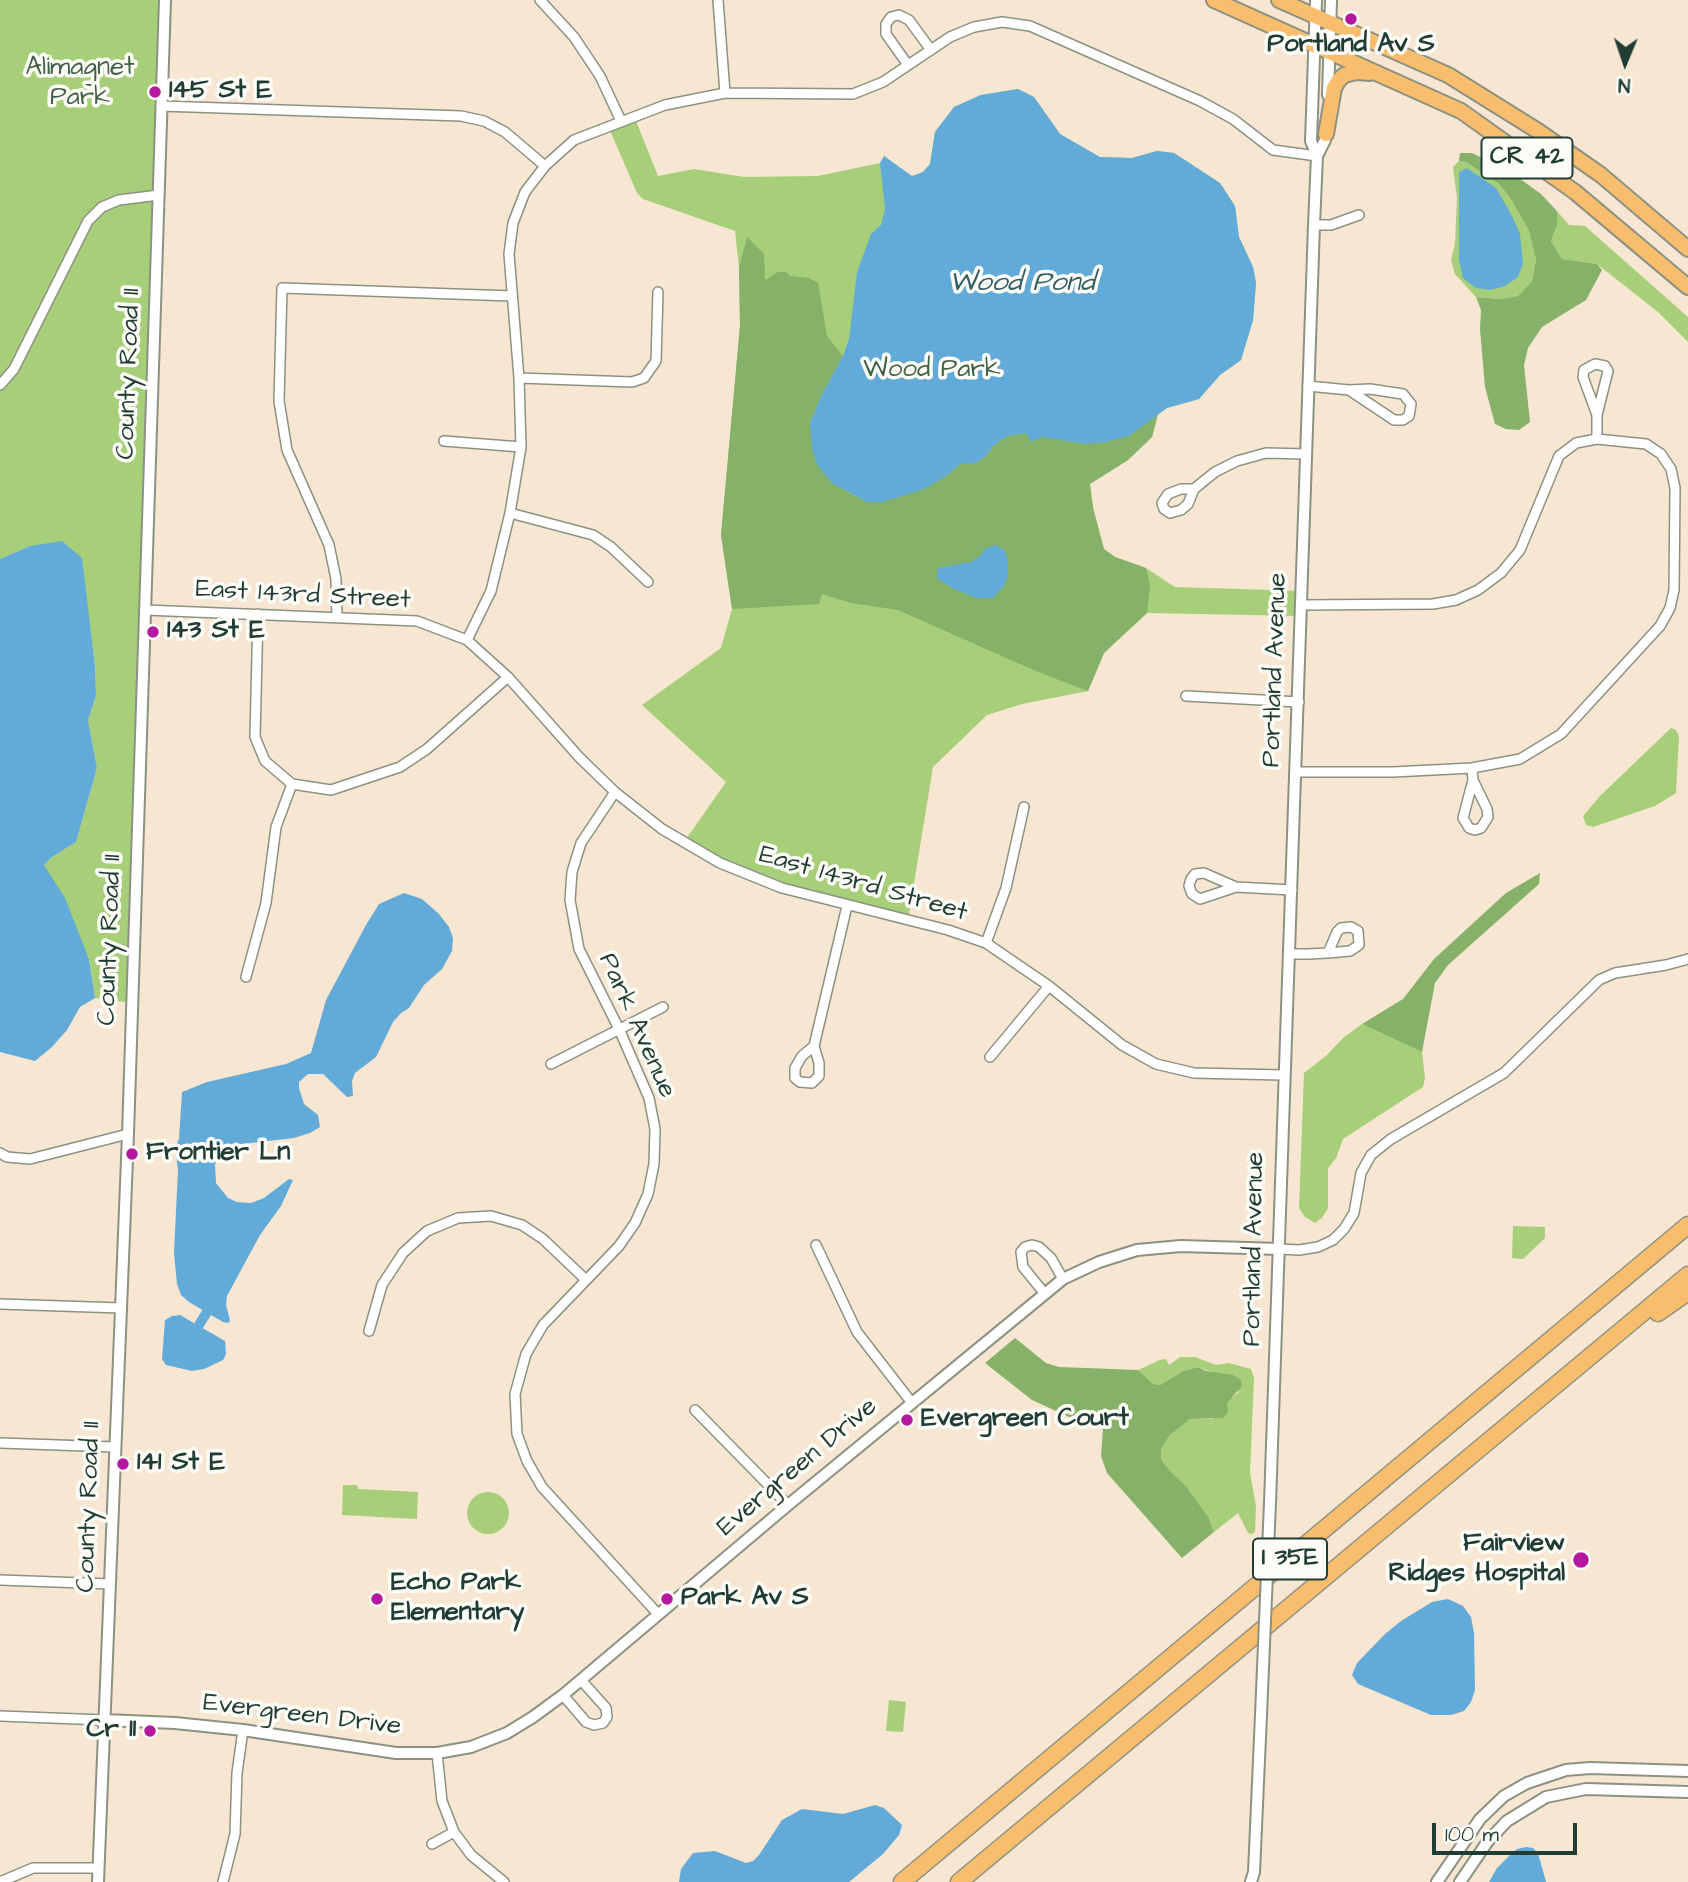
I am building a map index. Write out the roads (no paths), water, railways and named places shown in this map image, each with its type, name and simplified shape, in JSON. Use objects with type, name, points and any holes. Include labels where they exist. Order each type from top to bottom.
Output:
[{"type":"highway","name":"CR 42","points":[[1214,0],[1461,111],[1575,191],[1688,287]]},
{"type":"highway","name":"CR 42","points":[[1279,0],[1448,75],[1601,175],[1688,249]]},
{"type":"highway","points":[[1326,134],[1334,88],[1338,81],[1345,75],[1357,72],[1384,76]]},
{"type":"highway","name":"I 35E","points":[[902,1882],[1684,1228]]},
{"type":"highway","name":"I 35E","points":[[959,1882],[1688,1275]]},
{"type":"highway","points":[[1564,1378],[1688,1292]]},
{"type":"street","name":"County Road 11","points":[[98,1882],[128,1133],[165,0]]},
{"type":"street","points":[[540,0],[574,37],[600,76],[621,121]]},
{"type":"street","points":[[718,0],[725,93]]},
{"type":"street","name":"Portland Avenue","points":[[1316,0],[1311,141],[1317,156]]},
{"type":"street","name":"Portland Avenue","points":[[1254,1879],[1280,1249],[1283,1075],[1290,954],[1314,225],[1317,156],[1326,134],[1331,0]]},
{"type":"street","points":[[908,65],[886,34],[886,24],[891,17],[899,15],[909,20],[931,50]]},
{"type":"street","points":[[467,640],[491,591],[510,513],[521,447],[519,377],[509,254],[513,223],[525,192],[545,166],[574,140],[665,105],[725,93],[853,94],[883,82],[950,37],[974,27],[1002,22],[1030,26],[1200,101],[1233,119],[1273,150],[1317,156]]},
{"type":"street","points":[[161,106],[461,116],[484,121],[505,132],[545,166]]},
{"type":"street","points":[[0,385],[14,369],[88,221],[102,207],[118,200],[159,195]]},
{"type":"street","points":[[1314,225],[1331,225],[1359,215]]},
{"type":"street","points":[[337,617],[336,579],[329,545],[288,450],[279,401],[282,288],[512,296]]},
{"type":"street","points":[[519,377],[632,382],[644,378],[656,362],[658,292]]},
{"type":"street","points":[[1597,415],[1583,377],[1584,370],[1595,364],[1605,366],[1608,371],[1597,415],[1597,439]]},
{"type":"street","points":[[1308,386],[1370,389],[1403,394],[1411,404],[1409,416],[1403,420],[1394,420],[1349,390]]},
{"type":"street","points":[[1296,772],[1393,772],[1472,768],[1520,758],[1561,734],[1660,626],[1670,608],[1674,590],[1675,488],[1671,469],[1661,454],[1646,444],[1597,439],[1576,443],[1559,456],[1520,550],[1502,573],[1478,590],[1456,600],[1433,604],[1301,605]]},
{"type":"street","points":[[444,441],[521,447]]},
{"type":"street","points":[[1194,489],[1215,472],[1237,461],[1266,453],[1306,454]]},
{"type":"street","points":[[510,513],[593,535],[611,547],[648,582]]},
{"type":"street","name":"East 143rd Street","points":[[145,610],[417,621],[467,640],[508,677],[579,757],[615,792],[662,829],[720,863],[782,888],[948,930],[986,943],[1049,986],[1122,1045],[1156,1064],[1194,1073],[1283,1075]]},
{"type":"street","points":[[258,614],[256,737],[265,761],[292,784],[331,790],[400,767],[426,749],[508,677]]},
{"type":"street","points":[[1186,696],[1299,702]]},
{"type":"street","points":[[1472,768],[1473,780],[1488,817],[1481,828],[1475,830],[1469,828],[1463,818],[1473,780]]},
{"type":"street","points":[[246,977],[266,902],[276,827],[292,784]]},
{"type":"street","name":"Park Avenue","points":[[615,792],[581,843],[572,872],[570,900],[579,950],[619,1029],[649,1098],[655,1129],[654,1164],[648,1194],[635,1223],[619,1246],[543,1325],[526,1354],[515,1394],[517,1434],[527,1461],[542,1487],[659,1614]]},
{"type":"street","points":[[986,943],[1006,888],[1024,807]]},
{"type":"street","points":[[1236,887],[1200,899],[1192,894],[1189,886],[1195,874],[1203,873],[1236,887],[1292,890]]},
{"type":"street","points":[[814,1046],[847,906]]},
{"type":"street","points":[[1290,954],[1328,953]]},
{"type":"street","points":[[1280,1249],[1318,1247],[1333,1240],[1354,1213],[1361,1172],[1371,1154],[1391,1139],[1504,1073],[1599,980],[1615,973],[1688,959]]},
{"type":"street","points":[[990,1057],[1049,986]]},
{"type":"street","points":[[551,1064],[663,1007]]},
{"type":"street","points":[[0,1153],[7,1157],[30,1159],[128,1133]]},
{"type":"street","points":[[369,1331],[382,1285],[403,1253],[427,1231],[458,1218],[491,1216],[522,1225],[543,1239],[586,1280]]},
{"type":"street","points":[[816,1245],[857,1332],[912,1402]]},
{"type":"street","name":"Evergreen Drive","points":[[104,1720],[175,1723],[243,1730],[396,1753],[437,1753],[471,1746],[507,1733],[563,1695],[788,1505],[1063,1279],[1099,1262],[1137,1250],[1181,1246],[1280,1249]]},
{"type":"street","points":[[1045,1294],[1023,1267],[1021,1252],[1025,1247],[1039,1247],[1051,1258],[1063,1279]]},
{"type":"street","points":[[0,1304],[121,1308]]},
{"type":"street","points":[[695,1410],[788,1505]]},
{"type":"street","points":[[0,1443],[115,1447]]},
{"type":"street","points":[[0,1580],[110,1584]]},
{"type":"street","points":[[563,1695],[586,1722],[594,1726],[603,1723],[607,1717],[606,1707],[581,1679]]},
{"type":"street","points":[[0,1716],[104,1720]]},
{"type":"street","points":[[223,1882],[235,1833],[237,1773],[243,1730]]},
{"type":"street","points":[[437,1753],[442,1801],[454,1832],[471,1855],[504,1882]]},
{"type":"street","points":[[1437,1882],[1480,1819],[1504,1796],[1527,1783],[1566,1770],[1590,1768],[1688,1771]]},
{"type":"street","points":[[1460,1882],[1488,1841],[1507,1821],[1546,1797],[1586,1789],[1688,1792]]},
{"type":"street","points":[[432,1844],[454,1832]]},
{"type":"street","points":[[0,1882],[33,1868],[98,1868]]},
{"type":"water","name":"Wood Pond","points":[[1018,89],[1034,97],[1060,134],[1100,157],[1132,158],[1157,151],[1174,153],[1220,183],[1235,206],[1239,237],[1253,267],[1256,283],[1253,320],[1241,360],[1220,375],[1199,399],[1167,408],[1129,436],[1085,444],[1042,437],[1031,442],[1026,433],[1007,436],[976,463],[960,464],[924,489],[883,502],[867,502],[832,483],[818,466],[812,449],[810,423],[843,356],[849,339],[857,272],[871,234],[881,225],[885,209],[880,163],[884,156],[912,176],[923,172],[930,164],[935,132],[954,107],[981,95]]},
{"type":"water","points":[[1467,168],[1496,188],[1520,234],[1523,264],[1518,277],[1505,286],[1490,290],[1476,288],[1463,278],[1459,260],[1459,172]]},
{"type":"water","points":[[62,541],[82,558],[95,666],[96,696],[88,720],[97,768],[76,842],[44,865],[65,898],[89,959],[95,998],[80,1007],[67,1030],[35,1061],[0,1052],[0,559],[30,546]]},
{"type":"water","points":[[996,545],[1005,551],[1008,575],[1004,586],[993,598],[976,598],[937,578],[938,568],[971,562],[986,548]]},
{"type":"water","points":[[404,893],[422,899],[439,914],[453,938],[452,951],[442,969],[424,985],[409,1008],[393,1022],[376,1057],[355,1073],[352,1081],[353,1096],[347,1097],[323,1074],[308,1074],[299,1082],[299,1088],[304,1104],[318,1115],[320,1127],[294,1138],[234,1145],[224,1149],[217,1157],[216,1183],[228,1198],[237,1202],[251,1203],[264,1198],[289,1179],[293,1180],[281,1206],[260,1235],[227,1296],[226,1305],[230,1320],[229,1323],[223,1322],[189,1302],[181,1295],[177,1284],[174,1253],[178,1170],[175,1147],[179,1139],[182,1092],[207,1082],[286,1064],[311,1053],[326,1000],[366,925],[379,904]]},
{"type":"water","points":[[180,1315],[225,1341],[226,1354],[223,1360],[204,1369],[192,1371],[166,1365],[162,1359],[165,1320]]},
{"type":"water","points":[[1448,1599],[1463,1606],[1471,1617],[1474,1633],[1475,1690],[1464,1711],[1451,1715],[1431,1715],[1358,1684],[1352,1675],[1357,1663],[1385,1634],[1432,1602]]},
{"type":"water","points":[[875,1805],[884,1808],[902,1825],[899,1835],[883,1854],[849,1882],[679,1882],[681,1869],[693,1853],[715,1851],[746,1863],[753,1861],[782,1820],[802,1809],[843,1814]]},
{"type":"water","points":[[1533,1848],[1538,1853],[1546,1882],[1489,1882],[1497,1868],[1508,1857],[1517,1849]]},
{"type":"waterway","points":[[199,1325],[207,1312]]},
{"type":"place","name":"Portland Av S","points":[[1351,19]]},
{"type":"place","name":"145 St E","points":[[155,92]]},
{"type":"place","name":"143 St E","points":[[153,632]]},
{"type":"place","name":"Frontier Ln","points":[[132,1154]]},
{"type":"place","name":"Evergreen Court","points":[[907,1420]]},
{"type":"place","name":"141 St E","points":[[123,1464]]},
{"type":"place","name":"Fairview Ridges Hospital","points":[[1581,1560]]},
{"type":"place","name":"Echo Park Elementary","points":[[377,1599]]},
{"type":"place","name":"Park Av S","points":[[667,1599]]},
{"type":"place","name":"Cr 11","points":[[150,1731]]},
{"type":"park label","name":"Alimagnet Park","points":[[80,84]]},
{"type":"park label","name":"Wood Park","points":[[932,371]]}]
